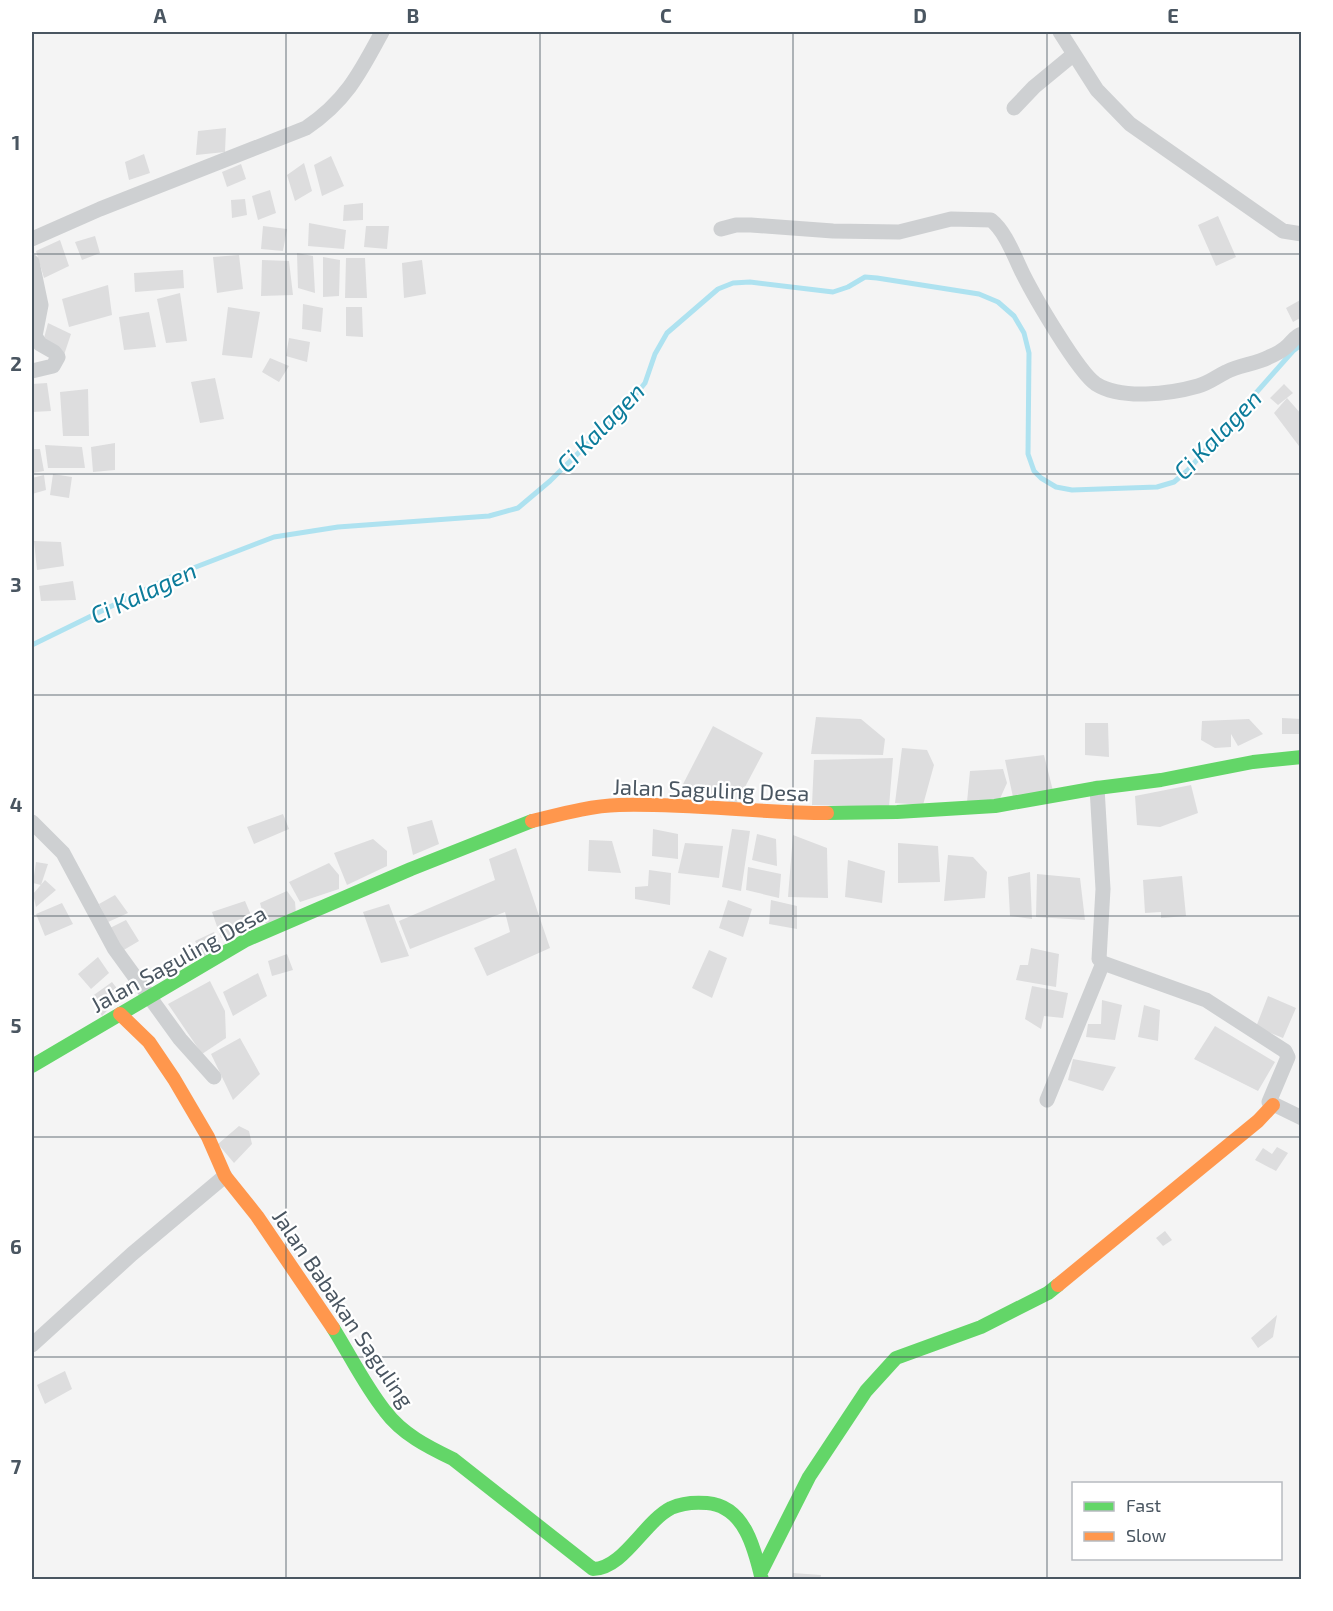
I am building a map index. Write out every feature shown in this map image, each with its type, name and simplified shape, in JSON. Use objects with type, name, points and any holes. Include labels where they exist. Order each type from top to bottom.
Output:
[{"type":"street","points":[[32,239],[100,209],[306,128],[327,114],[345,94],[382,32]]},
{"type":"street","points":[[1060,32],[1097,90],[1130,124],[1283,231],[1302,234]]},
{"type":"street","points":[[1014,108],[1034,87],[1074,54]]},
{"type":"street","points":[[721,229],[736,225],[751,225],[832,231],[899,232],[951,219],[991,220],[1002,233],[1029,285],[1083,370],[1094,382],[1106,389],[1119,392],[1156,393],[1214,381],[1226,372],[1268,358],[1286,347],[1298,334],[1302,334]]},
{"type":"street","points":[[32,262],[41,305],[35,336],[40,344],[58,357],[53,366],[32,371]]},
{"type":"street","name":"Jalan Saguling Desa","points":[[32,1066],[246,940],[411,869],[522,825],[579,809],[629,805],[695,806],[789,813],[897,812],[995,806],[1097,788],[1161,780],[1253,762],[1302,757]]},
{"type":"street","points":[[1097,788],[1103,889],[1098,956],[1103,963],[1210,1002],[1285,1051],[1288,1057],[1269,1099],[1273,1105],[1302,1118]]},
{"type":"street","points":[[32,822],[63,853],[114,948],[149,999],[214,1077]]},
{"type":"street","points":[[1047,1100],[1103,963]]},
{"type":"street","name":"Jalan Babakan Saguling","points":[[120,1014],[149,1041],[208,1137],[225,1176],[257,1216],[325,1314],[385,1412],[403,1430],[427,1447],[453,1459],[593,1569],[602,1569],[611,1565],[665,1512],[681,1504],[703,1502],[725,1507],[737,1517],[749,1534],[761,1576]]},
{"type":"street","points":[[761,1576],[809,1477],[866,1391],[896,1358],[981,1327],[1048,1293],[1258,1121],[1273,1105]]},
{"type":"street","points":[[32,1345],[132,1254],[225,1176]]},
{"type":"building","points":[[226,128],[225,152],[196,155],[198,131]]},
{"type":"building","points":[[144,154],[150,173],[129,180],[125,162]]},
{"type":"building","points":[[331,156],[344,186],[322,196],[314,165]]},
{"type":"building","points":[[304,163],[312,191],[295,201],[287,175]]},
{"type":"building","points":[[241,164],[246,179],[227,187],[222,172]]},
{"type":"building","points":[[270,190],[276,213],[258,220],[252,196]]},
{"type":"building","points":[[245,199],[247,215],[232,218],[231,200]]},
{"type":"building","points":[[363,203],[363,220],[343,221],[344,205]]},
{"type":"building","points":[[1218,216],[1236,257],[1216,266],[1198,225]]},
{"type":"building","points":[[309,223],[346,230],[344,249],[308,246]]},
{"type":"building","points":[[263,226],[287,229],[283,251],[261,249]]},
{"type":"building","points":[[366,226],[389,226],[387,249],[364,247]]},
{"type":"building","points":[[95,236],[100,253],[82,260],[75,242]]},
{"type":"building","points":[[60,240],[69,266],[44,278],[36,251]]},
{"type":"building","points":[[297,253],[313,256],[315,293],[298,288]]},
{"type":"building","points":[[239,255],[243,289],[217,293],[213,257]]},
{"type":"building","points":[[323,257],[340,260],[339,296],[323,297]]},
{"type":"building","points":[[346,258],[365,258],[367,298],[345,298]]},
{"type":"building","points":[[262,260],[289,261],[293,295],[261,296]]},
{"type":"building","points":[[422,260],[426,294],[404,298],[402,263]]},
{"type":"building","points":[[183,270],[184,288],[135,292],[134,273]]},
{"type":"building","points":[[108,285],[112,315],[69,327],[62,299]]},
{"type":"building","points":[[180,293],[187,341],[166,343],[157,299]]},
{"type":"building","points":[[1302,299],[1302,317],[1293,322],[1286,308]]},
{"type":"building","points":[[303,304],[323,308],[321,332],[302,329]]},
{"type":"building","points":[[228,307],[260,312],[252,358],[222,355]]},
{"type":"building","points":[[346,307],[362,307],[363,337],[346,336]]},
{"type":"building","points":[[149,312],[156,347],[124,350],[119,317]]},
{"type":"building","points":[[48,323],[71,334],[64,355],[43,342]]},
{"type":"building","points":[[289,338],[310,342],[307,362],[286,356]]},
{"type":"building","points":[[270,358],[289,366],[279,382],[262,372]]},
{"type":"building","points":[[215,378],[224,419],[200,423],[191,382]]},
{"type":"building","points":[[47,383],[51,411],[32,412],[32,384]]},
{"type":"building","points":[[1284,384],[1293,393],[1278,405],[1270,398]]},
{"type":"building","points":[[88,389],[89,436],[63,436],[60,392]]},
{"type":"building","points":[[1287,398],[1302,415],[1302,450],[1274,413]]},
{"type":"building","points":[[115,443],[115,470],[93,472],[91,447]]},
{"type":"building","points":[[45,445],[82,447],[85,468],[48,468]]},
{"type":"building","points":[[32,449],[40,449],[44,471],[32,473]]},
{"type":"building","points":[[53,474],[72,477],[69,498],[50,495]]},
{"type":"building","points":[[44,475],[46,490],[32,494],[32,478]]},
{"type":"building","points":[[34,541],[61,542],[64,566],[37,570]]},
{"type":"building","points":[[73,581],[76,600],[41,601],[39,586]]},
{"type":"building","points":[[816,717],[861,719],[885,739],[883,755],[811,754]]},
{"type":"building","points":[[1282,718],[1302,719],[1302,734],[1282,734]]},
{"type":"building","points":[[1249,719],[1263,734],[1238,746],[1231,734],[1231,747],[1215,748],[1201,740],[1202,721]]},
{"type":"building","points":[[1085,723],[1108,723],[1109,757],[1085,755]]},
{"type":"building","points":[[713,726],[763,753],[736,804],[681,788]]},
{"type":"building","points":[[902,748],[927,750],[934,765],[923,805],[895,803]]},
{"type":"building","points":[[1044,755],[1053,791],[1013,797],[1005,760]]},
{"type":"building","points":[[893,758],[889,807],[812,805],[814,760]]},
{"type":"building","points":[[1003,769],[1007,783],[998,803],[967,802],[970,771]]},
{"type":"building","points":[[1191,785],[1198,813],[1160,827],[1137,825],[1135,796]]},
{"type":"building","points":[[283,814],[289,829],[254,844],[247,827]]},
{"type":"building","points":[[432,820],[439,844],[413,855],[407,827]]},
{"type":"building","points":[[653,829],[678,834],[678,859],[652,856]]},
{"type":"building","points":[[732,829],[750,831],[741,891],[722,887]]},
{"type":"building","points":[[757,834],[776,839],[777,866],[752,860]]},
{"type":"building","points":[[793,835],[827,848],[828,898],[788,897]]},
{"type":"building","points":[[373,839],[387,851],[387,866],[347,885],[334,853]]},
{"type":"building","points":[[589,840],[612,841],[621,873],[588,871]]},
{"type":"building","points":[[685,843],[723,846],[719,878],[678,873]]},
{"type":"building","points":[[898,843],[938,846],[940,882],[898,883]]},
{"type":"building","points":[[516,848],[550,948],[487,976],[474,948],[510,932],[505,912],[410,949],[399,921],[495,880],[489,859]]},
{"type":"building","points":[[948,855],[973,857],[987,872],[985,898],[944,901]]},
{"type":"building","points":[[848,860],[885,871],[882,903],[845,897]]},
{"type":"building","points":[[36,862],[48,864],[41,885],[33,883]]},
{"type":"building","points":[[329,863],[339,875],[339,889],[300,902],[289,882]]},
{"type":"building","points":[[748,867],[781,874],[779,898],[746,890]]},
{"type":"building","points":[[649,870],[671,873],[670,905],[635,899],[635,887],[648,886]]},
{"type":"building","points":[[1030,872],[1032,919],[1010,916],[1008,877]]},
{"type":"building","points":[[1037,874],[1080,878],[1085,920],[1036,917]]},
{"type":"building","points":[[1182,876],[1186,916],[1161,918],[1161,912],[1145,913],[1143,880]]},
{"type":"building","points":[[45,880],[56,890],[36,907],[33,894]]},
{"type":"building","points":[[287,891],[295,902],[296,914],[266,924],[260,903]]},
{"type":"building","points":[[115,895],[128,913],[108,922],[99,904]]},
{"type":"building","points":[[728,900],[752,909],[743,937],[719,928]]},
{"type":"building","points":[[771,900],[797,906],[797,929],[769,924]]},
{"type":"building","points":[[245,901],[257,929],[221,938],[212,912]]},
{"type":"building","points":[[62,903],[73,924],[45,936],[36,914]]},
{"type":"building","points":[[389,904],[409,956],[381,963],[363,912]]},
{"type":"building","points":[[126,920],[139,941],[122,951],[108,929]]},
{"type":"building","points":[[214,932],[223,949],[205,959],[195,941]]},
{"type":"building","points":[[1031,948],[1059,954],[1056,987],[1016,980],[1020,965],[1028,965]]},
{"type":"building","points":[[709,950],[727,958],[712,998],[692,988]]},
{"type":"building","points":[[287,954],[293,970],[272,976],[268,961]]},
{"type":"building","points":[[98,957],[109,973],[91,989],[78,974]]},
{"type":"building","points":[[258,973],[267,996],[233,1016],[223,992]]},
{"type":"building","points":[[210,981],[225,1011],[226,1038],[202,1054],[168,1004]]},
{"type":"building","points":[[112,982],[122,995],[102,1016],[91,997]]},
{"type":"building","points":[[1032,986],[1068,993],[1063,1018],[1044,1016],[1041,1029],[1025,1019]]},
{"type":"building","points":[[1268,996],[1296,1008],[1283,1038],[1256,1027]]},
{"type":"building","points":[[1102,1000],[1122,1005],[1115,1040],[1086,1037],[1088,1024],[1101,1024]]},
{"type":"building","points":[[1144,1005],[1160,1010],[1158,1041],[1138,1037]]},
{"type":"building","points":[[1215,1026],[1275,1062],[1258,1091],[1194,1059]]},
{"type":"building","points":[[240,1038],[260,1074],[233,1100],[211,1054]]},
{"type":"building","points":[[1073,1059],[1116,1067],[1103,1091],[1068,1080]]},
{"type":"building","points":[[239,1126],[249,1131],[252,1144],[234,1163],[218,1144]]},
{"type":"building","points":[[1277,1147],[1288,1153],[1276,1171],[1255,1160],[1263,1148],[1272,1154]]},
{"type":"building","points":[[1165,1231],[1172,1240],[1163,1246],[1156,1238]]},
{"type":"building","points":[[1277,1315],[1273,1337],[1258,1348],[1251,1338]]},
{"type":"building","points":[[65,1371],[72,1389],[45,1404],[37,1385]]},
{"type":"building","points":[[793,1573],[821,1575],[820,1580],[792,1580]]},
{"type":"waterway","name":"Ci Kalagen","points":[[32,645],[175,575],[274,537],[338,527],[489,516],[518,508],[550,481],[628,404],[645,383],[655,354],[667,333],[718,289],[733,283],[750,282],[833,292],[848,287],[865,277],[979,294],[998,302],[1014,316],[1024,333],[1029,353],[1028,454],[1034,471],[1056,487],[1072,490],[1157,487],[1174,482],[1188,470],[1293,351],[1302,344]]},
{"type":"traffic: fast","points":[[827,813],[897,812],[995,806],[1097,788],[1161,780],[1253,762],[1302,757]]},
{"type":"traffic: fast","points":[[32,1066],[246,940],[411,869],[532,821]]},
{"type":"traffic: fast","points":[[761,1572],[809,1477],[866,1391],[896,1358],[981,1327],[1048,1293],[1058,1285]]},
{"type":"traffic: fast","points":[[333,1328],[371,1391],[399,1427],[425,1445],[453,1459],[593,1569],[604,1567],[614,1561],[652,1523],[671,1508],[689,1503],[707,1503],[731,1512],[739,1521],[752,1543],[762,1580]]},
{"type":"traffic: slow","points":[[532,821],[564,813],[619,805],[671,805],[827,813]]},
{"type":"traffic: slow","points":[[120,1014],[149,1042],[208,1137],[225,1176],[257,1216],[333,1328]]},
{"type":"traffic: slow","points":[[1058,1285],[1258,1121],[1273,1105]]}]
